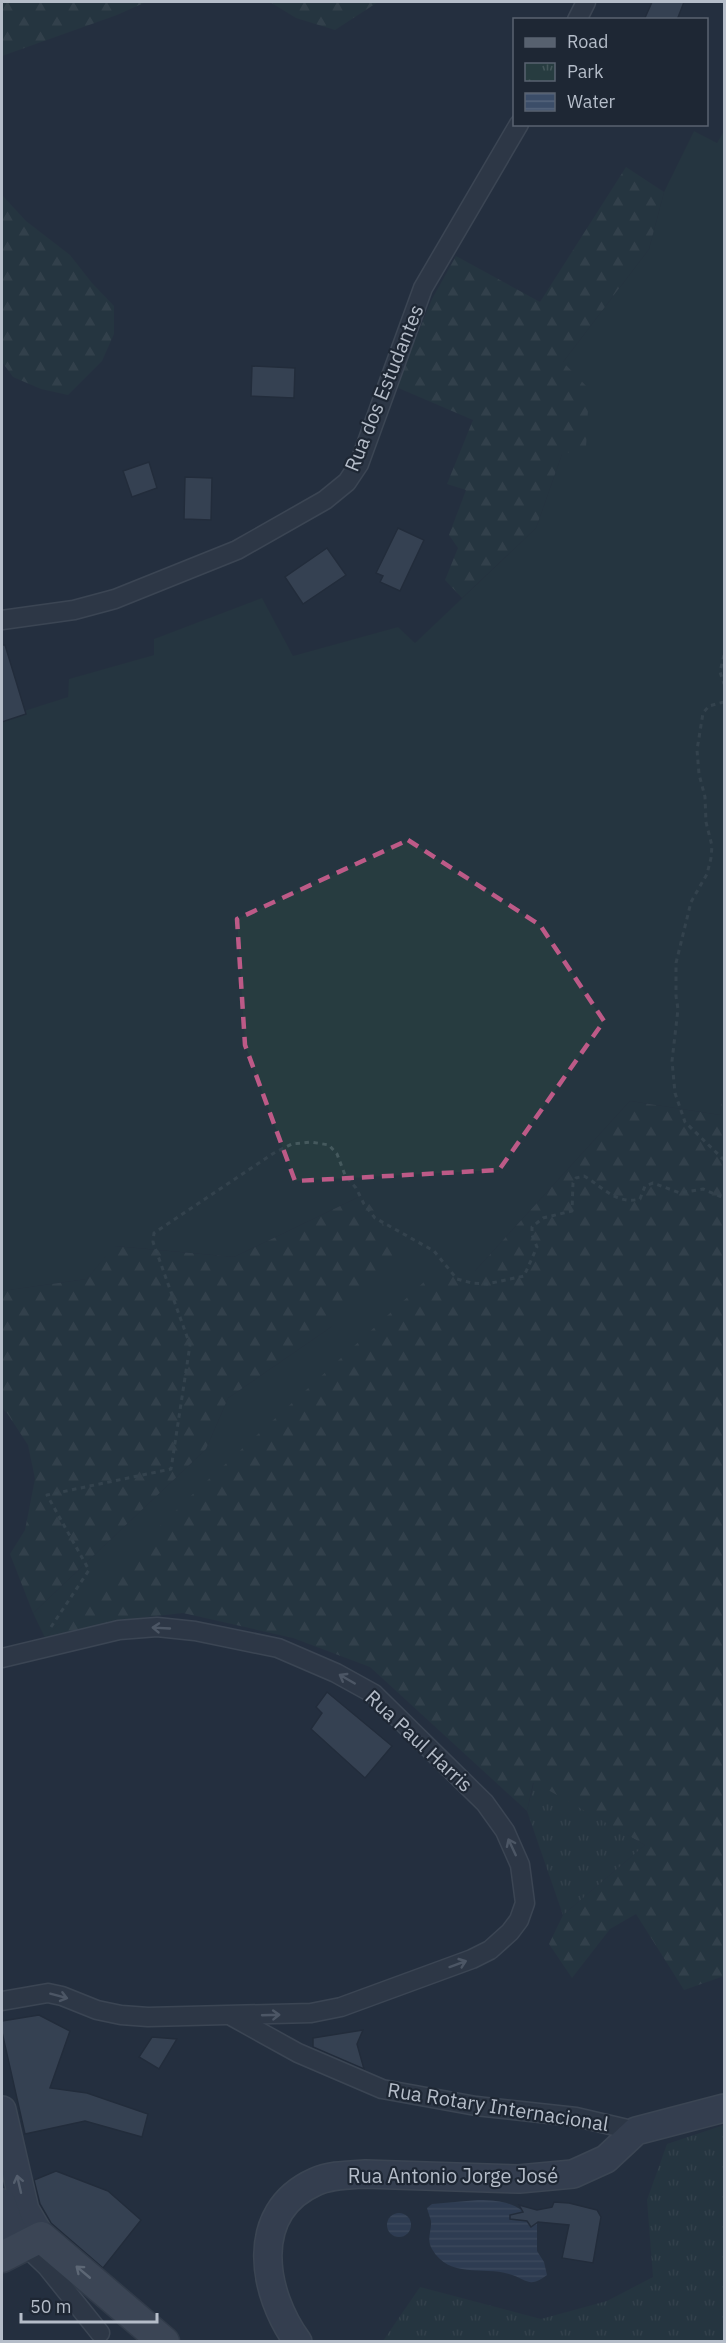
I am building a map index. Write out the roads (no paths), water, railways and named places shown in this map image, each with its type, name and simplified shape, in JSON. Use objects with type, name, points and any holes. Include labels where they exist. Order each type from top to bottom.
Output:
[{"type":"main road","points":[[22,2247],[124,2307],[164,2342]]},
{"type":"street","points":[[578,18],[586,2]]},
{"type":"street","name":"Rua dos Estudantes","points":[[2,620],[74,610],[115,599],[237,550],[325,500],[346,482],[359,464],[423,288],[518,126]]},
{"type":"street","name":"Rua Paul Harris","points":[[2,1658],[119,1630],[157,1627],[195,1631],[278,1648],[336,1673],[374,1694],[485,1803],[505,1831],[520,1865],[525,1903],[519,1920],[510,1932],[490,1950],[472,1959],[341,2007],[311,2013],[231,2016]]},
{"type":"street","points":[[2,2001],[48,1993],[97,2010],[121,2015],[231,2016]]},
{"type":"street","name":"Rua Rotary Internacional","points":[[231,2016],[297,2053],[382,2089],[476,2106],[576,2116],[636,2131]]},
{"type":"street","name":"Rua Antonio Jorge José","points":[[298,2342],[286,2325],[274,2296],[270,2276],[268,2234],[282,2209],[298,2192],[316,2181],[341,2175],[519,2179],[573,2174],[593,2167],[606,2159],[636,2131],[724,2108]]},
{"type":"street","points":[[2,2110],[25,2210],[22,2247]]},
{"type":"street","points":[[2,2203],[11,2229],[22,2247],[47,2267],[99,2337],[124,2307]]},
{"type":"water","points":[[478,2200],[510,2204],[537,2222],[537,2251],[544,2262],[547,2275],[536,2281],[528,2282],[499,2272],[457,2268],[439,2258],[430,2245],[431,2221],[427,2208],[432,2204]]},
{"type":"water","points":[[394,2213],[404,2213],[411,2220],[411,2230],[404,2237],[394,2237],[387,2230],[387,2220]]}]
